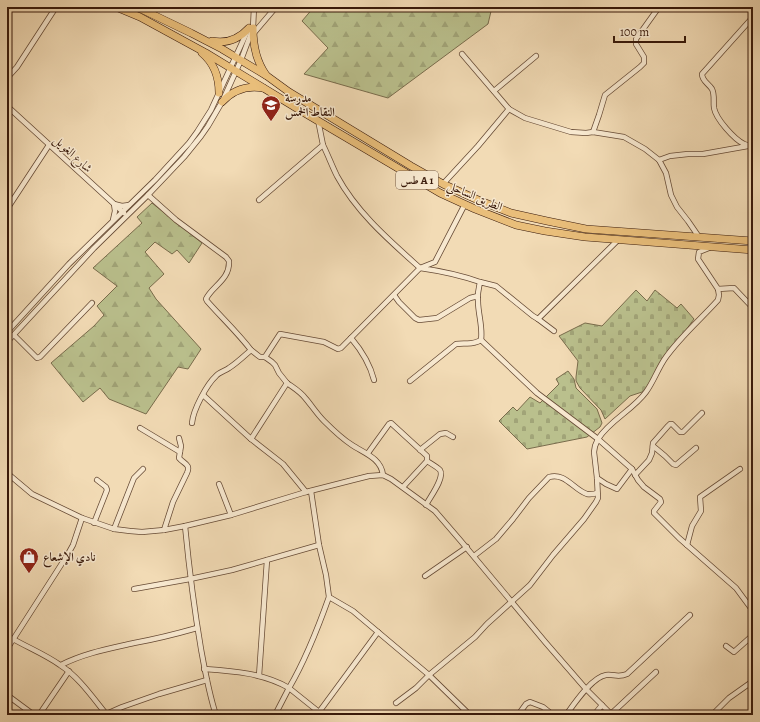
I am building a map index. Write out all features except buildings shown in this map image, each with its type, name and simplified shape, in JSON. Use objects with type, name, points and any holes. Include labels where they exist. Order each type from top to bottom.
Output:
[{"type":"highway","name":"الطريق الساحلي","points":[[116,7],[140,17],[196,47],[440,193],[516,225],[585,237],[753,250]]},
{"type":"highway","name":"الطريق الساحلي","points":[[137,7],[204,39],[267,76],[276,84],[406,163],[443,184],[511,213],[547,222],[586,229],[753,240]]},
{"type":"highway","points":[[204,39],[220,42],[231,41],[252,30],[257,58],[267,76]]},
{"type":"highway","points":[[196,47],[205,55],[214,69],[218,81],[219,93]]},
{"type":"highway","points":[[222,102],[233,92],[247,87],[262,88],[269,91]]},
{"type":"street","points":[[7,78],[17,67],[56,7]]},
{"type":"street","points":[[252,30],[276,7]]},
{"type":"street","points":[[651,17],[654,7]]},
{"type":"street","points":[[593,132],[605,95],[644,62],[644,57],[635,42],[659,7]]},
{"type":"street","points":[[7,332],[58,275],[155,180],[189,143],[204,121],[238,59],[252,30],[254,9]]},
{"type":"street","points":[[751,146],[739,141],[721,121],[714,109],[712,89],[703,79],[702,74],[753,17]]},
{"type":"street","points":[[462,54],[509,109],[525,118],[572,132],[593,132],[624,137],[645,149],[659,160],[666,173],[671,195],[677,207],[699,237]]},
{"type":"street","points":[[494,91],[536,56]]},
{"type":"street","points":[[7,342],[94,248],[148,195],[193,147],[208,126],[222,102],[233,69]]},
{"type":"street","name":"شارع الغويل","points":[[7,106],[127,216]]},
{"type":"street","points":[[443,184],[509,109]]},
{"type":"street","points":[[318,120],[323,145],[337,176],[351,198],[383,234],[420,268],[463,276],[496,286],[554,331]]},
{"type":"street","points":[[7,209],[48,145]]},
{"type":"street","points":[[259,200],[323,145]]},
{"type":"street","points":[[659,160],[670,156],[703,154],[751,146]]},
{"type":"street","points":[[148,195],[176,220],[229,260],[228,268],[222,280],[208,296],[206,299],[207,301],[242,338],[251,350],[260,357],[265,357],[276,365],[287,383],[306,398],[323,420],[352,445],[368,454],[376,461],[381,467],[383,476]]},
{"type":"street","points":[[112,222],[114,215],[114,204],[122,206],[129,205]]},
{"type":"street","points":[[265,357],[280,334],[324,342],[338,349],[343,347],[420,268],[435,262],[465,204]]},
{"type":"street","points":[[538,319],[618,240]]},
{"type":"street","points":[[396,703],[416,688],[429,675],[475,637],[487,624],[530,585],[596,502],[597,478],[594,452],[595,446],[602,432],[646,392],[662,363],[679,340],[718,300],[718,289],[698,259],[699,252],[709,247]]},
{"type":"street","points":[[480,282],[478,302],[482,335],[481,340]]},
{"type":"street","points":[[718,289],[734,288],[753,308]]},
{"type":"street","points":[[394,295],[399,302],[419,320],[437,318],[470,298],[478,296]]},
{"type":"street","points":[[14,335],[37,358],[40,357],[92,303]]},
{"type":"street","points":[[351,338],[366,358],[374,380]]},
{"type":"street","points":[[481,340],[537,393],[598,439],[632,469],[644,487],[661,500],[654,513],[687,545],[736,588],[753,611]]},
{"type":"street","points":[[410,381],[456,344],[476,343],[481,340]]},
{"type":"street","points":[[192,422],[198,404],[215,376],[230,367],[251,350]]},
{"type":"street","points":[[251,439],[287,383]]},
{"type":"street","points":[[203,395],[251,439],[283,464],[308,492],[329,597],[298,672],[275,715]]},
{"type":"street","points":[[635,475],[649,460],[654,443],[670,424],[672,424],[680,432],[683,432],[702,413]]},
{"type":"street","points":[[368,454],[389,424],[391,424],[426,456],[427,461],[440,470],[441,479],[426,505]]},
{"type":"street","points":[[140,428],[180,452]]},
{"type":"street","points":[[420,450],[440,434],[446,433],[453,437]]},
{"type":"street","points":[[164,530],[173,502],[189,468],[180,459],[181,446],[179,438]]},
{"type":"street","points":[[653,446],[676,465],[696,448]]},
{"type":"street","points":[[403,487],[427,461]]},
{"type":"street","points":[[114,529],[134,478],[143,469]]},
{"type":"street","points":[[597,478],[617,489],[632,469]]},
{"type":"street","points":[[687,545],[692,526],[701,511],[700,497],[740,469]]},
{"type":"street","points":[[7,473],[32,494],[82,518],[114,529],[136,532],[164,530],[185,526],[369,476],[383,476],[391,478],[435,511],[586,689],[612,714],[656,672]]},
{"type":"street","points":[[474,556],[496,539],[529,498],[549,477],[559,476],[569,481],[585,493],[597,493]]},
{"type":"street","points":[[94,523],[107,490],[106,487],[97,480]]},
{"type":"street","points":[[219,484],[231,514]]},
{"type":"street","points":[[7,649],[68,554],[73,545],[82,518]]},
{"type":"street","points":[[185,526],[190,579],[197,628],[204,669],[216,715]]},
{"type":"street","points":[[134,589],[232,570],[319,545]]},
{"type":"street","points":[[425,576],[467,547]]},
{"type":"street","points":[[259,676],[267,560]]},
{"type":"street","points":[[329,597],[353,611],[429,675],[470,715]]},
{"type":"street","points":[[566,715],[586,689],[600,677],[607,675],[622,677],[628,674],[690,615]]},
{"type":"street","points":[[61,665],[88,653],[168,636],[197,628]]},
{"type":"street","points":[[204,669],[237,671],[275,680],[289,688],[321,714],[378,632]]},
{"type":"street","points":[[726,646],[734,652],[753,635]]},
{"type":"street","points":[[14,639],[69,671],[89,692],[106,714],[159,694],[207,680]]},
{"type":"street","points":[[39,715],[69,671]]},
{"type":"street","points":[[712,715],[729,698],[753,681]]},
{"type":"street","points":[[7,695],[34,715]]},
{"type":"street","points":[[518,715],[526,704],[530,702],[543,707],[553,715]]},
{"type":"street","points":[[594,715],[602,705]]},
{"type":"green space","points":[[314,7],[492,7],[488,24],[388,98],[304,74],[328,48],[302,21]]},
{"type":"green space","points":[[152,203],[202,243],[189,263],[177,250],[172,254],[155,242],[145,252],[164,274],[149,288],[156,299],[201,349],[188,369],[178,367],[146,414],[109,399],[100,388],[83,402],[51,363],[94,326],[104,315],[97,306],[117,286],[93,268],[142,223],[137,217]]},
{"type":"green space","points":[[636,290],[647,301],[655,290],[677,308],[681,304],[694,319],[664,360],[645,391],[630,396],[605,419],[601,410],[580,388],[576,381],[578,361],[559,336],[585,323],[602,326]]},
{"type":"green space","points":[[568,371],[574,379],[576,388],[597,409],[602,423],[600,427],[587,437],[527,449],[499,421],[513,407],[517,411],[530,397],[540,403],[559,384],[556,379]]},
{"type":"place","name":"مدرسة النقاط الخمس","points":[[271,122]]},
{"type":"place","name":"نادي الإشعاع","points":[[29,574]]}]
